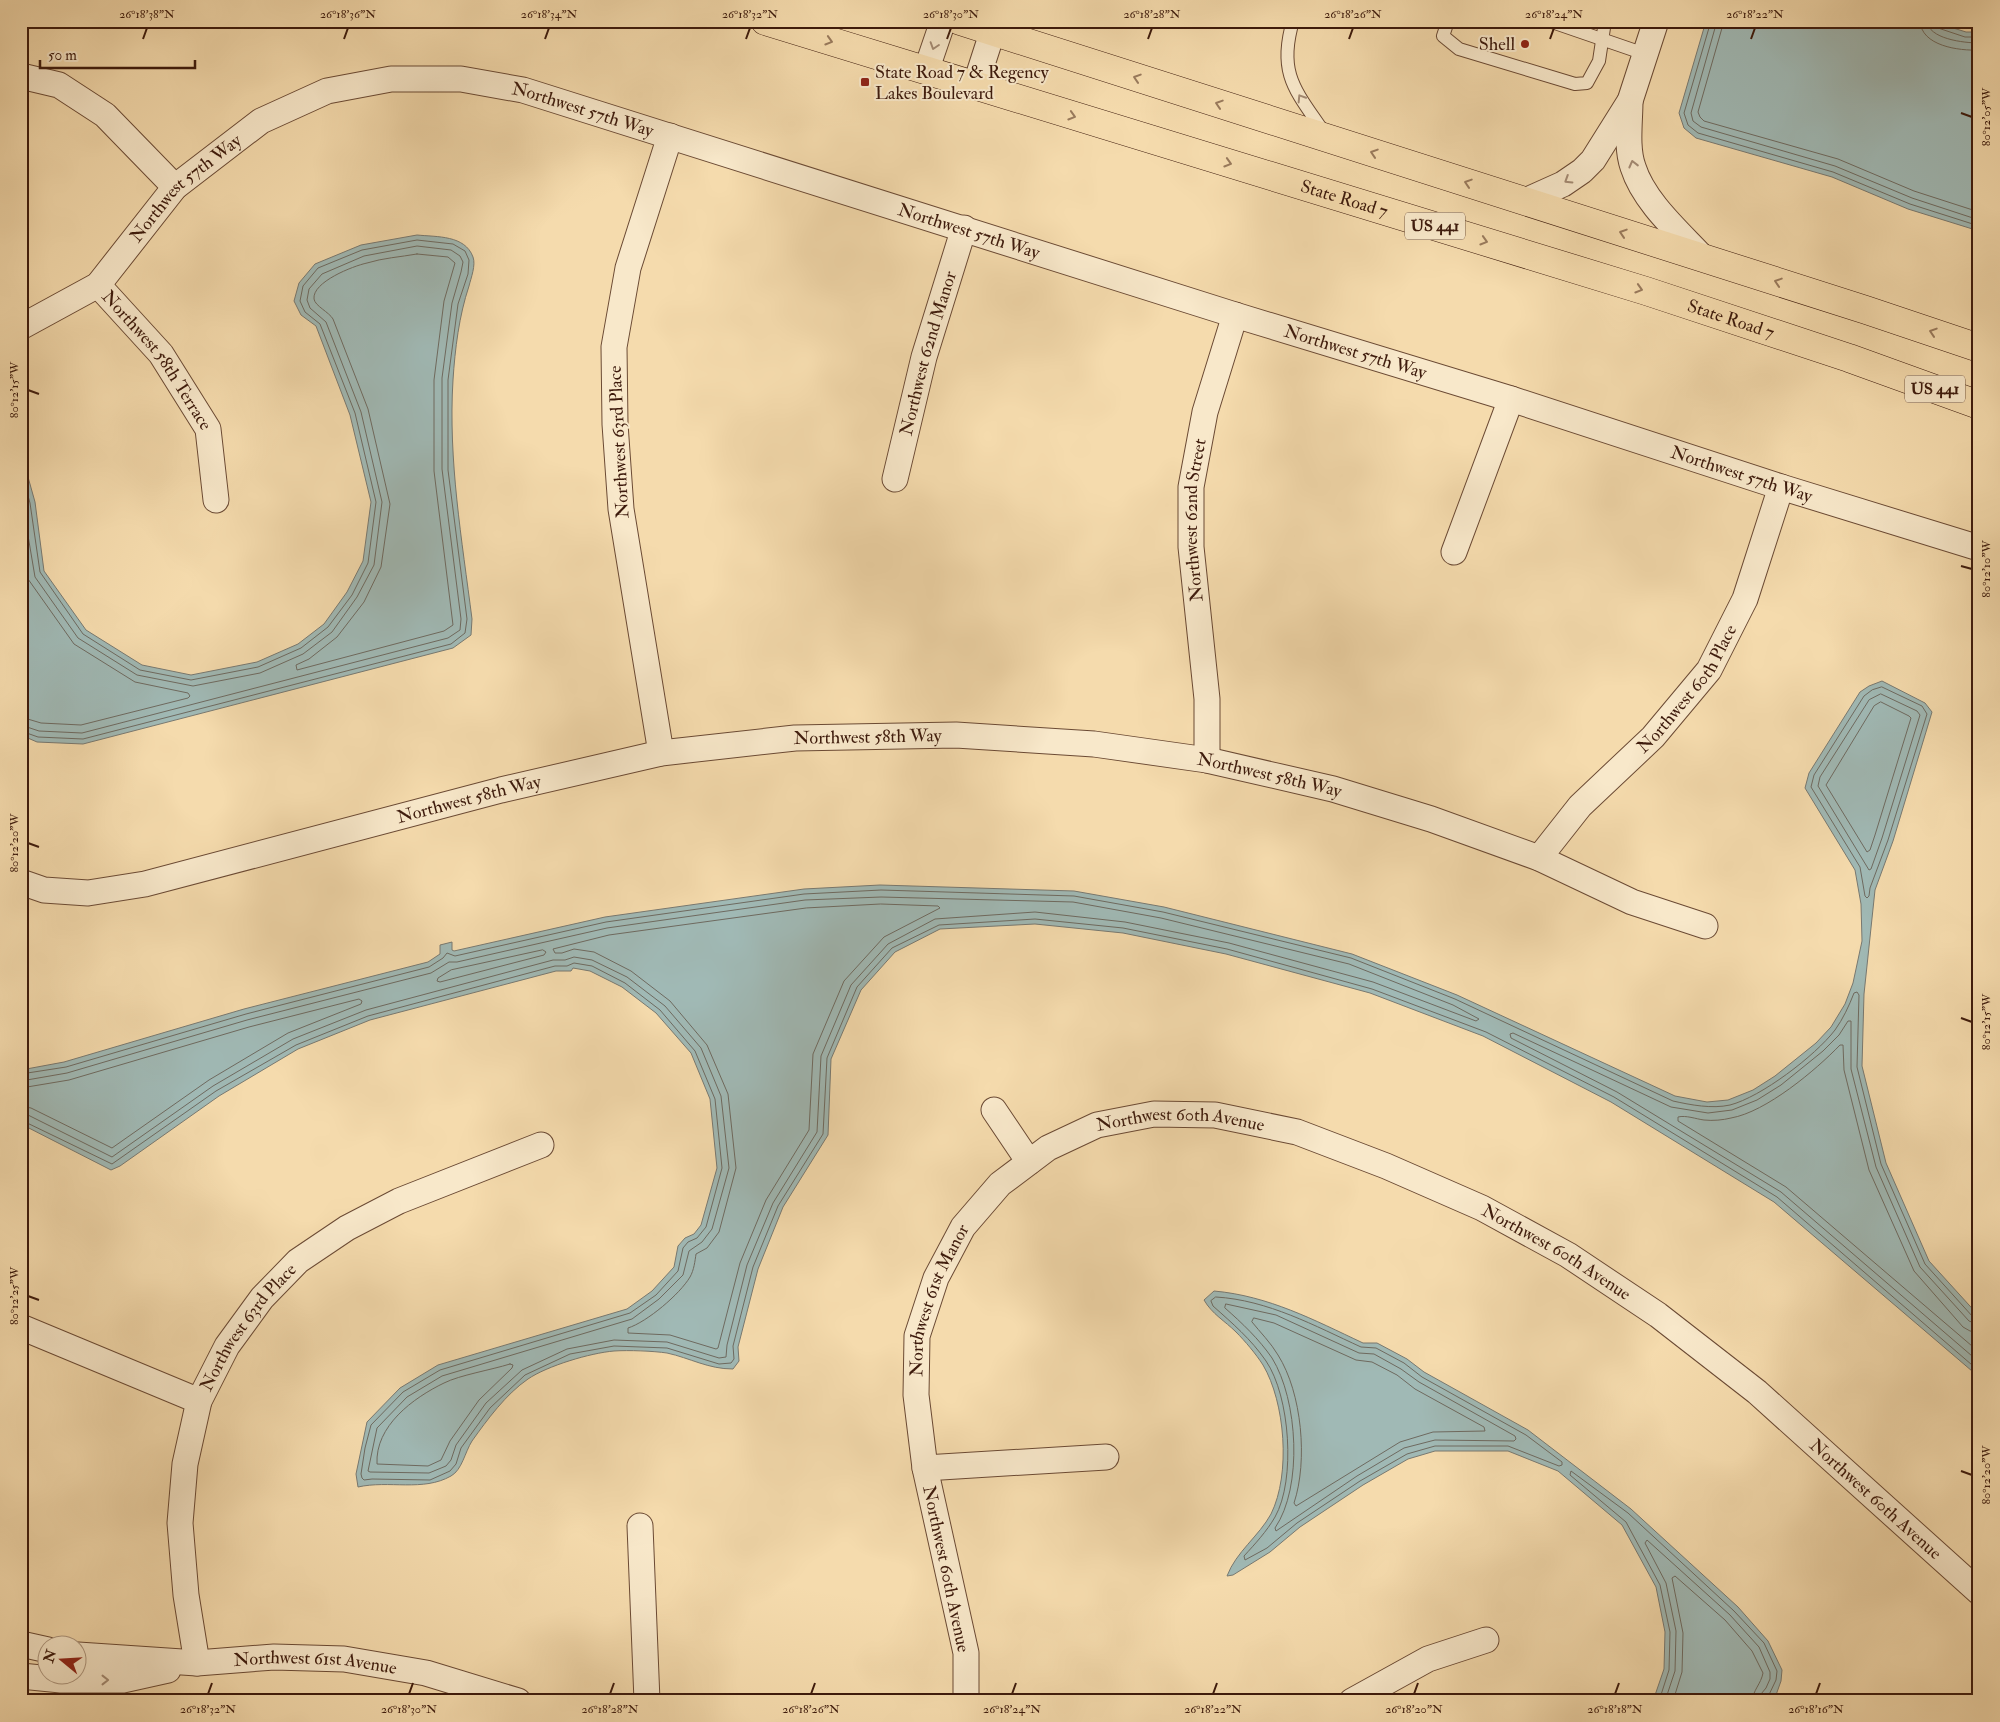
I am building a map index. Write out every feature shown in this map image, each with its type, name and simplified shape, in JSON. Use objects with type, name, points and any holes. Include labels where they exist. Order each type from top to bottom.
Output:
[{"type":"main road","name":"State Road 7","points":[[765,21],[1636,288],[1849,358],[1979,405]]},
{"type":"main road","points":[[960,21],[994,26],[1328,139],[1979,348]]},
{"type":"street","points":[[926,71],[943,21]]},
{"type":"street","points":[[1525,201],[1563,184],[1582,171],[1602,146],[1630,101],[1656,21]]},
{"type":"street","points":[[976,86],[994,26]]},
{"type":"street","points":[[21,76],[59,85],[105,115],[175,187]]},
{"type":"street","name":"Northwest 57th Way","points":[[21,327],[98,285],[175,187],[261,121],[327,91],[391,79],[461,79],[523,90],[1979,548]]},
{"type":"street","points":[[1630,101],[1632,166],[1644,191],[1703,258]]},
{"type":"street","name":"Northwest 63rd Place","points":[[661,752],[621,508],[615,424],[614,347],[628,268],[670,136]]},
{"type":"street","name":"Northwest 62nd Manor","points":[[895,479],[924,357],[964,228]]},
{"type":"street","name":"Northwest 58th Terrace","points":[[98,285],[161,354],[208,429],[216,500]]},
{"type":"street","name":"Northwest 62nd Street","points":[[1207,760],[1208,699],[1191,547],[1191,488],[1205,412],[1235,315]]},
{"type":"street","points":[[1454,552],[1510,399]]},
{"type":"street","name":"Northwest 60th Place","points":[[1539,858],[1580,806],[1653,737],[1709,670],[1745,599],[1781,487]]},
{"type":"street","name":"Northwest 58th Way","points":[[21,882],[44,890],[88,893],[145,884],[502,790],[661,752],[795,738],[956,735],[1094,744],[1207,760],[1333,789],[1431,819],[1539,858],[1632,902],[1705,926]]},
{"type":"street","points":[[994,1110],[1039,1155]]},
{"type":"street","name":"Northwest 60th Avenue","points":[[1039,1155],[1097,1125],[1154,1114],[1215,1114],[1296,1132],[1386,1166],[1482,1208],[1568,1256],[1658,1314],[1757,1392],[1979,1592]]},
{"type":"street","name":"Northwest 63rd Place","points":[[197,1663],[186,1595],[180,1523],[185,1464],[199,1401],[227,1346],[262,1298],[298,1261],[347,1228],[399,1201],[541,1145]]},
{"type":"street","name":"Northwest 61st Manor","points":[[925,1468],[916,1395],[917,1336],[936,1278],[963,1227],[1000,1184],[1039,1155]]},
{"type":"street","points":[[21,1327],[199,1401]]},
{"type":"street","points":[[925,1468],[1106,1457]]},
{"type":"street","name":"Northwest 60th Avenue","points":[[925,1468],[966,1652],[966,1701]]},
{"type":"street","points":[[640,1526],[647,1701]]},
{"type":"street","points":[[1352,1701],[1428,1659],[1486,1640]]},
{"type":"street","points":[[21,1644],[38,1648]]},
{"type":"street","name":"Northwest 61st Avenue","points":[[88,1656],[197,1663],[274,1657],[344,1659],[426,1673],[518,1701]]},
{"type":"street","name":"Northwest 61st Avenue","points":[[21,1676],[61,1680],[123,1680],[197,1663]]},
{"type":"lane","points":[[1293,21],[1286,58],[1290,80],[1328,139]]},
{"type":"lane","points":[[1448,21],[1443,36],[1459,49],[1576,84],[1588,83],[1599,61],[1605,21]]},
{"type":"lane","points":[[1549,21],[1645,54]]},
{"type":"water","points":[[1706,21],[1931,21],[1966,32],[1979,32],[1979,231],[1908,209],[1832,177],[1696,138],[1684,128],[1679,113]]},
{"type":"water","points":[[417,235],[450,238],[457,241],[469,250],[474,260],[473,272],[458,333],[452,410],[454,470],[472,619],[471,635],[453,648],[83,744],[37,742],[21,735],[21,452],[35,502],[44,571],[86,630],[142,665],[191,675],[257,662],[298,644],[324,624],[347,592],[363,561],[371,502],[350,415],[316,326],[301,315],[294,301],[299,283],[315,264],[361,245]]},
{"type":"water","points":[[1882,681],[1925,703],[1932,712],[1893,841],[1875,890],[1864,994],[1862,1066],[1886,1163],[1929,1261],[1979,1316],[1979,1377],[1774,1202],[1611,1102],[1483,1036],[1370,993],[1226,954],[1123,933],[1035,924],[940,929],[895,952],[861,990],[831,1059],[828,1135],[783,1207],[758,1269],[738,1347],[739,1361],[733,1369],[707,1365],[667,1353],[634,1351],[604,1352],[557,1365],[536,1374],[512,1392],[472,1441],[458,1470],[440,1481],[429,1483],[358,1487],[356,1474],[367,1422],[400,1388],[438,1365],[627,1309],[652,1291],[674,1267],[678,1246],[685,1238],[694,1234],[701,1225],[717,1168],[710,1099],[691,1053],[656,1013],[622,987],[590,971],[573,968],[571,971],[556,971],[370,1020],[298,1049],[219,1096],[120,1166],[111,1170],[21,1124],[21,1070],[64,1062],[244,1009],[428,962],[440,954],[440,945],[452,942],[452,950],[454,951],[605,917],[804,889],[880,885],[1074,891],[1164,907],[1352,954],[1457,995],[1675,1096],[1707,1102],[1728,1100],[1753,1090],[1775,1076],[1816,1043],[1831,1027],[1845,1004],[1853,983],[1862,941],[1861,904],[1855,870],[1805,788],[1809,773],[1860,692]]},
{"type":"water","points":[[1214,1291],[1254,1298],[1291,1310],[1363,1343],[1377,1343],[1407,1359],[1424,1372],[1528,1430],[1631,1509],[1738,1607],[1768,1641],[1782,1670],[1781,1681],[1776,1695],[1769,1701],[1653,1701],[1664,1669],[1665,1632],[1656,1587],[1622,1525],[1558,1471],[1508,1451],[1435,1451],[1408,1459],[1363,1485],[1300,1527],[1270,1552],[1233,1575],[1227,1576],[1236,1559],[1271,1514],[1281,1479],[1283,1438],[1276,1398],[1263,1365],[1236,1332],[1204,1300]]},
{"type":"place","name":"Shell","points":[[1525,44]]},
{"type":"place","name":"State Road 7 & Regency Lakes Boulevard","points":[[865,82]]}]
